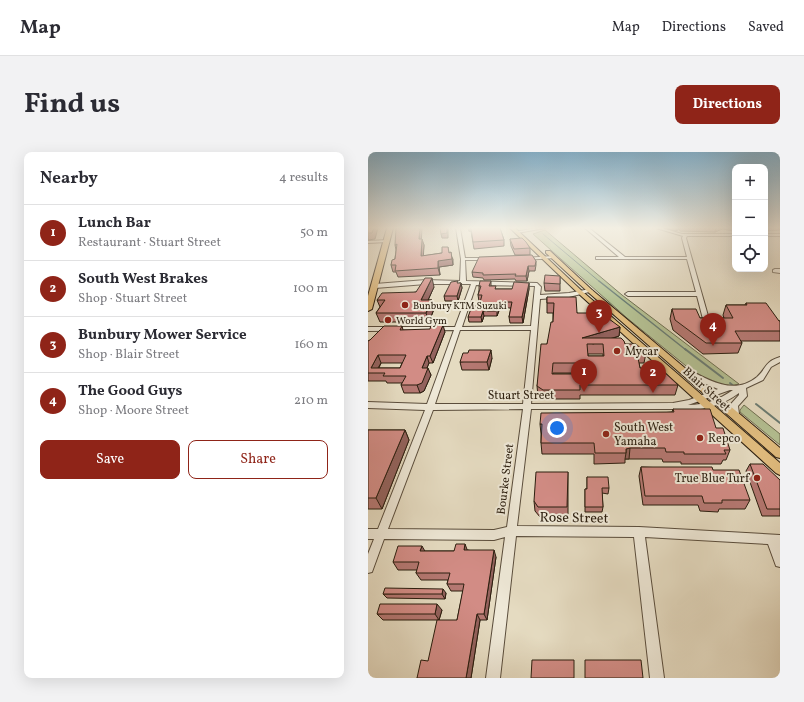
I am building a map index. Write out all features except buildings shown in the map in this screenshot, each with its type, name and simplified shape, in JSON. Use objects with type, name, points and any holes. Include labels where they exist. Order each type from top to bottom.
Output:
[{"type":"main road","points":[[368,309],[371,293],[375,286],[384,253]]},
{"type":"main road","name":"Blair Street","points":[[540,253],[581,293],[780,470]]},
{"type":"main road","name":"Blair Street","points":[[548,253],[590,291],[780,454]]},
{"type":"street","points":[[462,253],[463,282]]},
{"type":"street","points":[[617,253],[624,258]]},
{"type":"street","points":[[688,253],[707,323]]},
{"type":"street","points":[[518,259],[553,257]]},
{"type":"street","points":[[598,258],[690,258]]},
{"type":"street","points":[[463,259],[494,259]]},
{"type":"street","points":[[368,568],[430,407],[474,283],[421,282],[375,286]]},
{"type":"street","name":"Bourke Street","points":[[474,283],[535,284],[538,287],[526,407],[493,678]]},
{"type":"street","points":[[538,296],[590,291]]},
{"type":"street","points":[[628,294],[700,294]]},
{"type":"street","points":[[368,329],[534,328]]},
{"type":"street","points":[[684,371],[715,386],[726,389],[742,387],[760,378],[769,365],[780,360]]},
{"type":"street","points":[[735,414],[734,405],[743,396],[742,387]]},
{"type":"street","name":"Stuart Street","points":[[673,406],[682,409],[696,408],[707,405],[735,393],[742,387]]},
{"type":"street","name":"Stuart Street","points":[[368,405],[430,407],[673,406],[700,399],[726,389]]},
{"type":"street","name":"Rose Street","points":[[368,534],[494,535],[511,531],[639,532],[776,540]]},
{"type":"street","points":[[639,532],[657,678]]},
{"type":"street","points":[[776,540],[780,562]]},
{"type":"green space","points":[[554,253],[572,253],[622,295],[739,384],[727,387],[718,385],[691,370],[627,318]]},
{"type":"green space","points":[[744,405],[780,434],[780,445],[740,412]]},
{"type":"waterway","points":[[565,253],[600,282]]},
{"type":"waterway","points":[[599,281],[686,350]]},
{"type":"waterway","points":[[685,349],[723,378]]},
{"type":"waterway","points":[[730,383],[735,387]]},
{"type":"waterway","points":[[756,404],[780,423]]},
{"type":"place","name":"Bunbury KTM Suzuki","points":[[405,305]]},
{"type":"place","name":"World Gym","points":[[388,320]]},
{"type":"place","name":"Bunbury Mower Service","points":[[599,333]]},
{"type":"place","name":"The Good Guys","points":[[713,346]]},
{"type":"place","name":"Mycar","points":[[617,351]]},
{"type":"place","name":"Lunch Bar","points":[[584,392]]},
{"type":"place","name":"South West Brakes","points":[[653,393]]},
{"type":"place","name":"South West Yamaha","points":[[606,434]]},
{"type":"place","name":"Repco","points":[[700,438]]},
{"type":"place","name":"True Blue Turf","points":[[757,478]]}]
